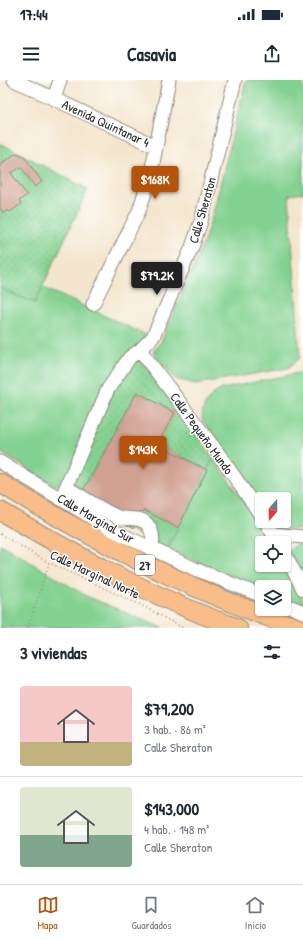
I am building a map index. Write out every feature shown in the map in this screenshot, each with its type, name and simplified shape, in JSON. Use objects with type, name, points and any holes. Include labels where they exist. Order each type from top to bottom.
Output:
[{"type":"highway","name":"27","points":[[0,483],[127,557],[222,599],[299,628]]},
{"type":"highway","name":"27","points":[[0,511],[94,564],[155,594],[238,628]]},
{"type":"street","name":"Avenida Quintanar 4","points":[[14,80],[155,146]]},
{"type":"street","points":[[54,99],[60,80]]},
{"type":"street","points":[[93,304],[139,211],[151,172],[169,80]]},
{"type":"street","name":"Calle Sheraton","points":[[64,493],[108,389],[130,357],[140,350],[153,337],[192,246],[201,221],[235,80]]},
{"type":"street","name":"Calle Pequeño Mundo","points":[[140,350],[213,447],[255,507]]},
{"type":"street","name":"Calle Marginal Sur","points":[[0,462],[64,493],[112,530],[195,569],[255,593]]},
{"type":"street","points":[[64,493],[117,516],[129,520],[138,519],[146,522],[153,533],[152,550]]},
{"type":"street","points":[[291,537],[303,537]]},
{"type":"street","points":[[291,542],[303,540]]},
{"type":"street","points":[[291,566],[303,589]]},
{"type":"street","points":[[291,607],[303,612]]},
{"type":"path","name":"Calle Marginal Norte","points":[[0,534],[49,563],[145,607],[182,628]]},
{"type":"path","points":[[28,628],[49,563]]},
{"type":"green space","points":[[246,80],[303,80],[303,193],[289,195],[300,358],[288,368],[196,384],[176,379],[154,355],[154,350],[161,342],[203,244],[213,213]]},
{"type":"green space","points":[[0,143],[88,189],[35,303],[0,288]]},
{"type":"green space","points":[[42,287],[146,335],[63,483],[59,485],[54,485],[0,452],[0,288],[35,303]]},
{"type":"green space","points":[[134,360],[143,361],[213,458],[207,470],[157,444],[175,413],[137,392],[79,498],[134,528],[144,510],[178,528],[167,549],[81,504],[69,493],[108,397]]},
{"type":"green space","points":[[303,372],[303,530],[279,528],[291,528],[291,492],[255,492],[255,494],[202,420],[205,405],[213,395],[222,389]]},
{"type":"green space","points":[[213,458],[255,518],[255,528],[262,528],[268,536],[255,536],[255,572],[289,572],[300,590],[303,608],[291,602],[291,580],[255,580],[255,587],[167,549]]},
{"type":"green space","points":[[300,542],[303,542],[303,579],[291,559],[291,549]]},
{"type":"green space","points":[[0,544],[88,597],[163,628],[0,628]]},
{"type":"building","points":[[17,153],[24,156],[42,182],[35,187],[21,167],[11,173],[27,195],[19,201],[21,204],[10,212],[8,210],[3,213],[0,208],[0,164]]},
{"type":"building","points":[[137,392],[175,413],[157,444],[207,470],[178,528],[144,510],[134,528],[79,498]]}]
